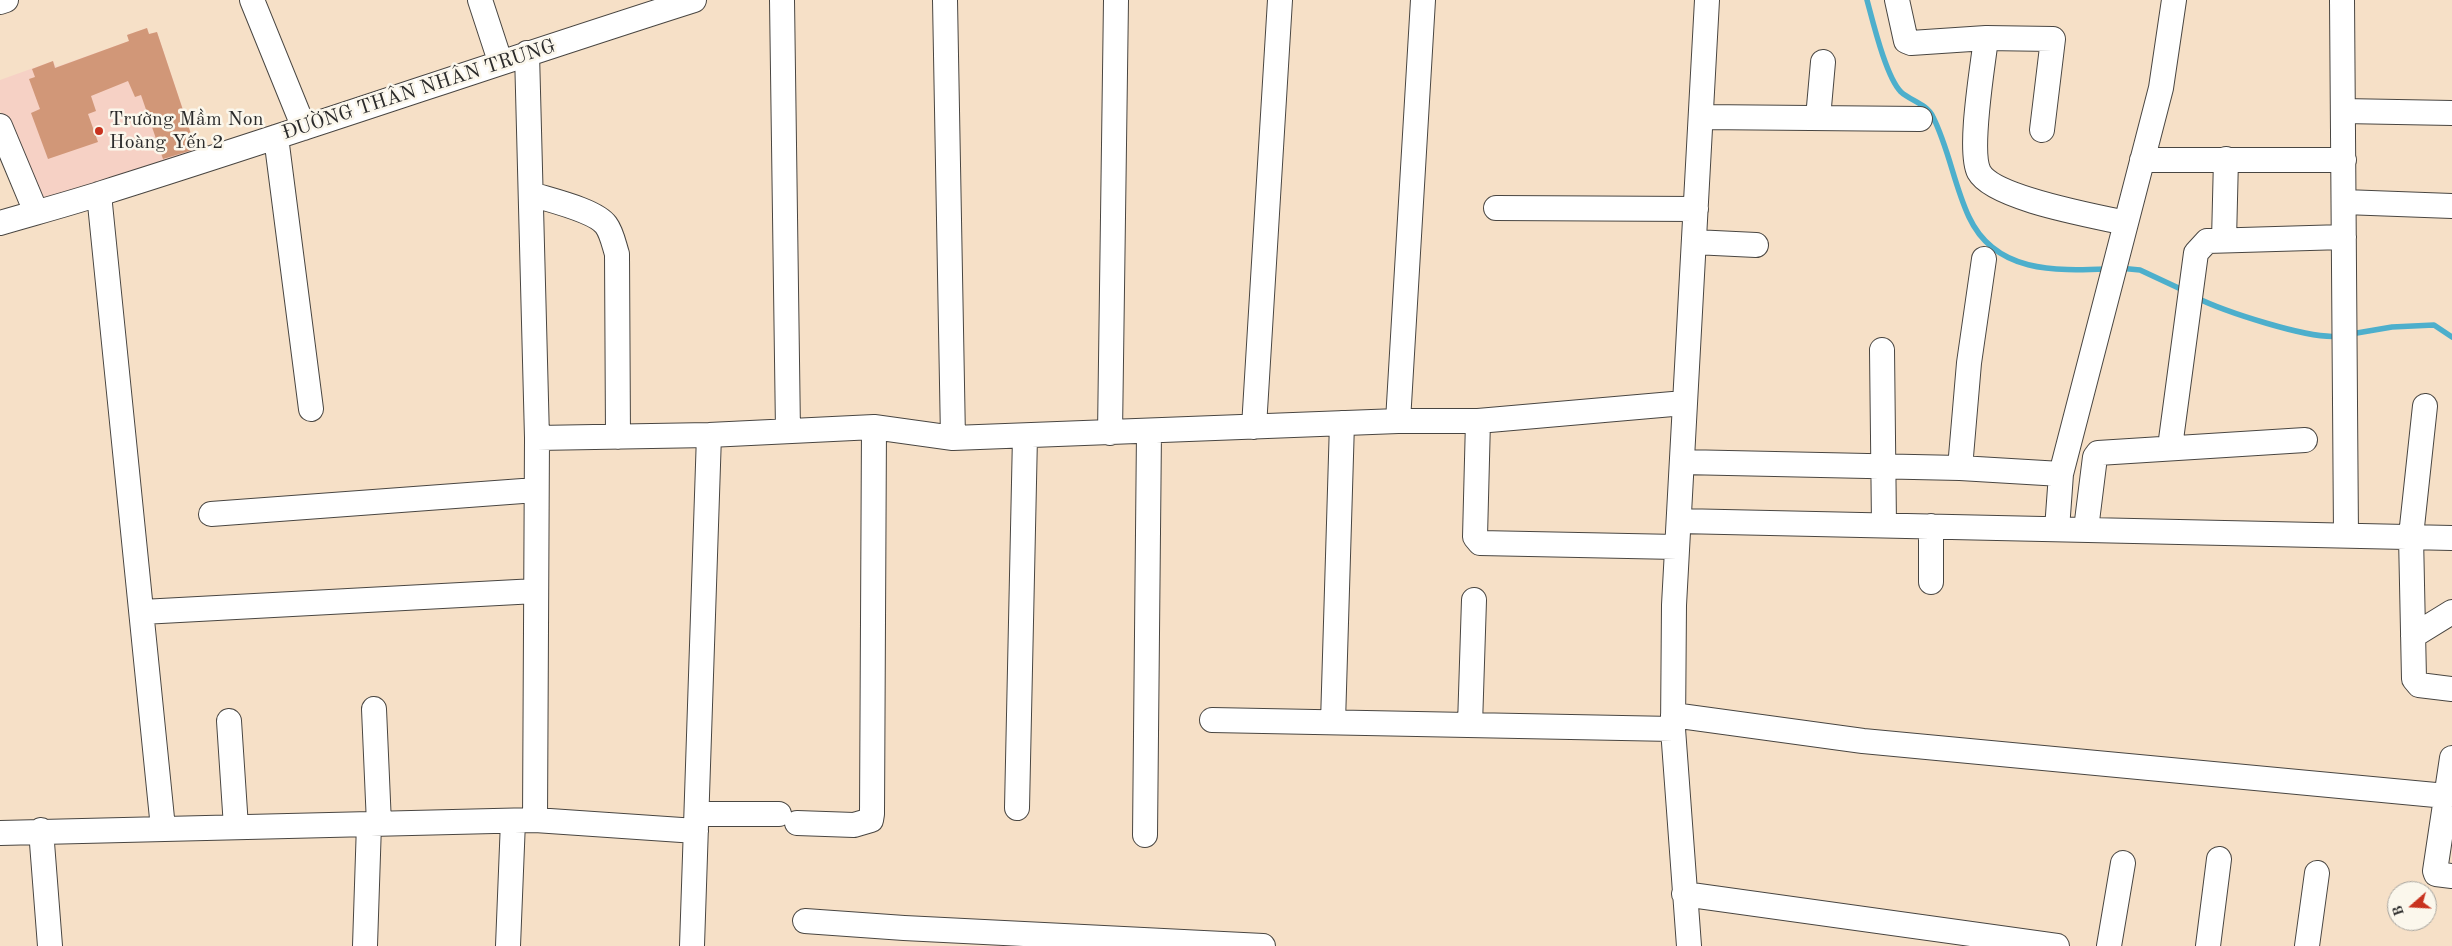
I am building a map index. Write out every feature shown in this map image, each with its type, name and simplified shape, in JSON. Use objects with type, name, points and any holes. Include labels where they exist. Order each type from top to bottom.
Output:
[{"type":"street","points":[[0,2],[6,0]]},
{"type":"street","points":[[252,0],[304,128]]},
{"type":"street","points":[[480,0],[500,62]]},
{"type":"street","name":"ĐƯỜNG THÂN NHÂN TRUNG","points":[[0,223],[99,194],[304,128],[661,5],[694,0]]},
{"type":"street","points":[[782,0],[788,431]]},
{"type":"street","points":[[945,0],[953,438]]},
{"type":"street","points":[[1110,433],[1116,0]]},
{"type":"street","points":[[1254,427],[1280,0]]},
{"type":"street","points":[[1398,421],[1423,0]]},
{"type":"street","points":[[1689,946],[1673,722],[1674,605],[1707,0]]},
{"type":"street","points":[[1897,0],[1906,41],[2049,37],[2053,39],[2042,130]]},
{"type":"street","points":[[2057,529],[2061,474],[2160,88],[2174,0]]},
{"type":"street","points":[[2342,0],[2346,534]]},
{"type":"street","points":[[1986,38],[1974,149],[1979,172],[1986,179],[2015,195],[2036,203],[2126,222]]},
{"type":"street","points":[[508,946],[524,821],[536,591],[537,438],[526,53]]},
{"type":"street","points":[[1818,118],[1823,62]]},
{"type":"street","points":[[2343,112],[2452,114]]},
{"type":"street","points":[[1701,117],[1920,119]]},
{"type":"street","points":[[0,126],[36,212]]},
{"type":"street","points":[[276,137],[311,409]]},
{"type":"street","points":[[2224,240],[2226,159]]},
{"type":"street","points":[[2142,160],[2344,160]]},
{"type":"street","points":[[99,194],[163,828]]},
{"type":"street","points":[[531,194],[598,217],[612,237],[617,254],[618,436]]},
{"type":"street","points":[[2344,202],[2452,206]]},
{"type":"street","points":[[1496,208],[1696,209]]},
{"type":"street","points":[[2170,448],[2196,253],[2201,245],[2206,240],[2344,237]]},
{"type":"street","points":[[1694,242],[1756,245]]},
{"type":"street","points":[[1960,468],[1969,363],[1984,259]]},
{"type":"street","points":[[1882,350],[1885,466],[1884,525]]},
{"type":"street","points":[[537,438],[709,435],[874,427],[953,438],[1025,436],[1398,421],[1478,421],[1684,403]]},
{"type":"street","points":[[2424,406],[2411,536],[2412,636],[2416,683],[2419,685],[2452,688]]},
{"type":"street","points":[[1478,421],[1475,537],[1480,543],[1677,547]]},
{"type":"street","points":[[1333,722],[1342,424]]},
{"type":"street","points":[[0,833],[41,830],[524,821],[696,823],[788,819],[860,825],[871,820],[874,427]]},
{"type":"street","points":[[1145,835],[1149,431]]},
{"type":"street","points":[[692,946],[709,435]]},
{"type":"street","points":[[1017,808],[1025,436]]},
{"type":"street","points":[[2086,529],[2095,457],[2098,453],[2305,440]]},
{"type":"street","points":[[1682,462],[1960,468],[2061,474]]},
{"type":"street","points":[[211,514],[536,490]]},
{"type":"street","points":[[1679,521],[2346,534],[2452,538]]},
{"type":"street","points":[[1930,582],[1931,526]]},
{"type":"street","points":[[142,612],[536,591]]},
{"type":"street","points":[[1470,725],[1474,600]]},
{"type":"street","points":[[2412,636],[2452,612]]},
{"type":"street","points":[[365,946],[374,824],[374,709]]},
{"type":"street","points":[[1212,720],[1470,725],[1673,722],[2446,796]]},
{"type":"street","points":[[229,721],[236,827]]},
{"type":"street","points":[[2452,758],[2435,871],[2436,874],[2452,876]]},
{"type":"street","points":[[41,830],[50,946]]},
{"type":"street","points":[[2208,946],[2219,859]]},
{"type":"street","points":[[2109,946],[2123,863]]},
{"type":"street","points":[[2307,946],[2317,873]]},
{"type":"street","points":[[1684,894],[2057,946]]},
{"type":"street","points":[[805,921],[1178,944],[1263,946]]},
{"type":"shaded area","name":"Trường Mầm Non Hoàng Yến 2","points":[[147,28],[149,34],[157,32],[197,151],[38,200],[0,110],[0,80],[53,61],[56,67],[129,41],[127,35]]},
{"type":"building","points":[[147,28],[149,34],[157,32],[196,149],[163,159],[141,95],[135,97],[128,81],[91,96],[96,111],[88,114],[98,142],[48,159],[31,113],[40,109],[29,79],[35,77],[32,69],[53,61],[55,68],[129,41],[127,35]]},
{"type":"waterway","points":[[1867,0],[1885,62],[1895,85],[1901,92],[1927,109],[1933,117],[1939,129],[1964,205],[1980,235],[1994,249],[2010,259],[2028,265],[2067,270],[2107,269]]},
{"type":"waterway","points":[[2119,268],[2140,270],[2185,291]]},
{"type":"waterway","points":[[2195,297],[2245,317],[2288,329],[2308,334],[2339,336]]},
{"type":"waterway","points":[[2351,334],[2392,327],[2434,325],[2452,337]]},
{"type":"place","name":"Trường Mầm Non Hoàng Yến 2","points":[[99,131]]}]
